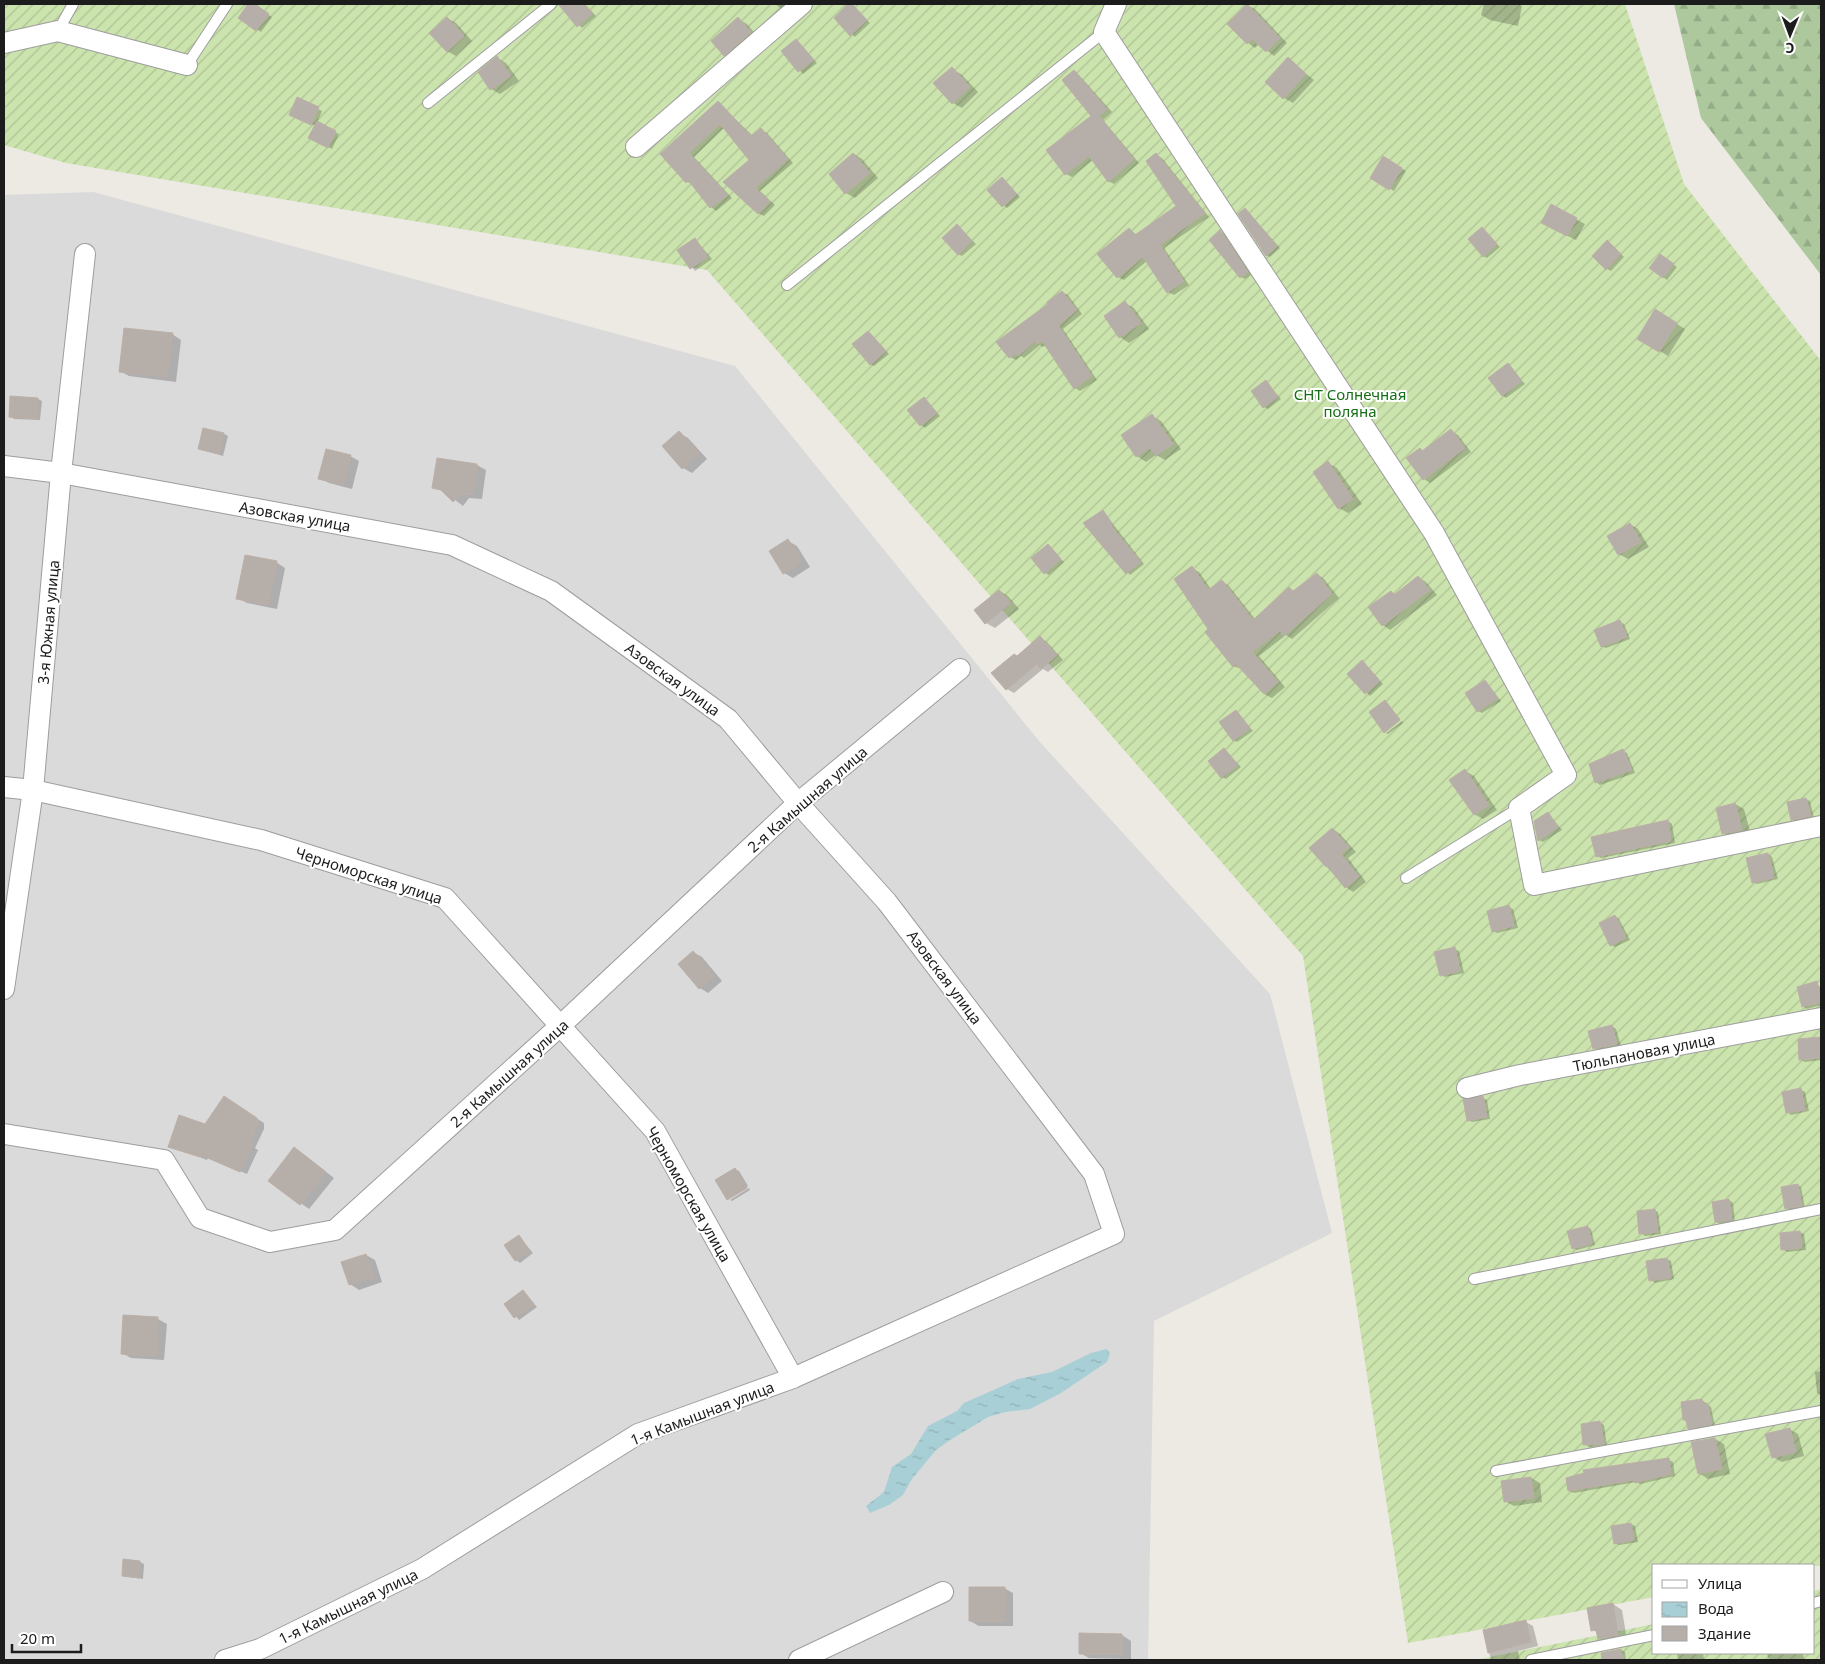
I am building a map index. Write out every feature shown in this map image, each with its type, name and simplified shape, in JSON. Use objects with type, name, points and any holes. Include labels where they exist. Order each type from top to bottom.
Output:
[{"type":"street","points":[[636,147],[802,4]]},
{"type":"street","points":[[1116,4],[1104,32],[1434,533],[1566,775],[1519,808],[1534,885],[1821,826]]},
{"type":"street","points":[[4,43],[58,31],[187,65]]},
{"type":"street","name":"3-я Южная улица","points":[[4,989],[33,790],[61,473],[86,254]]},
{"type":"street","name":"Азовская улица","points":[[4,466],[61,473],[452,545],[550,591],[728,719],[798,803],[887,902],[1094,1174],[1114,1234]]},
{"type":"street","name":"2-я Камышная улица","points":[[4,1134],[164,1160],[200,1218],[270,1242],[335,1230],[560,1026],[798,803],[960,669]]},
{"type":"street","name":"Черноморская улица","points":[[4,787],[33,790],[261,840],[445,898],[655,1131],[793,1378]]},
{"type":"street","name":"Тюльпановая улица","points":[[1467,1088],[1520,1075],[1821,1018]]},
{"type":"street","name":"1-я Камышная улица","points":[[225,1660],[260,1649],[422,1569],[638,1434],[793,1378],[1114,1234]]},
{"type":"street","points":[[799,1660],[944,1592]]},
{"type":"lane","points":[[58,31],[73,4]]},
{"type":"lane","points":[[187,65],[227,4]]},
{"type":"lane","points":[[428,103],[551,4]]},
{"type":"lane","points":[[787,285],[1104,32]]},
{"type":"lane","points":[[1406,878],[1519,808]]},
{"type":"lane","points":[[1474,1279],[1821,1210]]},
{"type":"lane","points":[[1496,1471],[1821,1411]]},
{"type":"lane","points":[[1531,1660],[1652,1635]]},
{"type":"shaded area","points":[[93,192],[735,366],[1039,741],[1270,994],[1332,1233],[1154,1321],[1148,1660],[4,1660],[4,195]]},
{"type":"green space","name":"СНТ Солнечная поляна","points":[[4,4],[1625,4],[1684,184],[1821,361],[1821,1566],[1815,1566],[1815,1564],[1652,1564],[1652,1597],[1408,1643],[1303,956],[707,270],[66,163],[4,145]]},
{"type":"green space","points":[[1674,4],[1821,4],[1821,275],[1701,118]]},
{"type":"green space","points":[[1821,1589],[1821,1660],[1475,1660],[1652,1624],[1652,1654],[1815,1654],[1815,1591]]},
{"type":"water","points":[[1107,1349],[1110,1354],[1107,1362],[1061,1393],[1030,1409],[1005,1412],[988,1417],[950,1440],[936,1450],[912,1479],[903,1495],[889,1505],[870,1513],[866,1506],[884,1492],[892,1467],[911,1454],[928,1426],[957,1411],[964,1403],[1018,1379],[1052,1372],[1091,1353]]},
{"type":"building","points":[[248,4],[255,4],[269,14],[256,31],[238,18]]},
{"type":"building","points":[[558,4],[584,4],[593,13],[577,27]]},
{"type":"building","points":[[848,4],[852,4],[867,20],[850,36],[834,18]]},
{"type":"building","points":[[1247,4],[1280,38],[1266,52],[1252,39],[1247,44],[1227,24]]},
{"type":"building","points":[[447,17],[464,36],[447,52],[429,33]]},
{"type":"building","points":[[738,17],[751,32],[724,56],[711,41]]},
{"type":"building","points":[[796,39],[814,60],[798,72],[781,51]]},
{"type":"building","points":[[497,56],[511,76],[490,90],[478,72]]},
{"type":"building","points":[[1288,57],[1306,74],[1283,99],[1265,82]]},
{"type":"building","points":[[952,67],[970,87],[952,104],[933,83]]},
{"type":"building","points":[[1074,70],[1107,109],[1099,116],[1134,159],[1108,182],[1089,156],[1065,175],[1046,150],[1091,116],[1062,80]]},
{"type":"building","points":[[297,97],[319,107],[311,125],[289,115]]},
{"type":"building","points":[[718,101],[751,136],[761,128],[788,159],[755,188],[770,201],[758,214],[723,182],[749,160],[720,124],[689,153],[728,195],[710,208],[688,180],[686,183],[660,154]]},
{"type":"building","points":[[317,121],[336,131],[328,148],[308,138]]},
{"type":"building","points":[[853,153],[870,173],[845,194],[829,174]]},
{"type":"building","points":[[1156,153],[1205,213],[1160,245],[1184,281],[1167,293],[1143,257],[1117,278],[1097,254],[1129,228],[1135,235],[1176,206],[1146,161]]},
{"type":"building","points":[[1383,156],[1402,168],[1389,190],[1370,178]]},
{"type":"building","points":[[1002,177],[1017,194],[1002,207],[987,190]]},
{"type":"building","points":[[1551,204],[1577,218],[1567,236],[1541,223]]},
{"type":"building","points":[[1245,208],[1277,246],[1266,256],[1238,214]]},
{"type":"building","points":[[957,224],[972,241],[958,255],[942,238]]},
{"type":"building","points":[[1482,227],[1497,244],[1483,257],[1468,239]]},
{"type":"building","points":[[1220,230],[1248,272],[1240,278],[1209,240]]},
{"type":"building","points":[[695,238],[708,257],[690,269],[677,250]]},
{"type":"building","points":[[1607,240],[1621,254],[1606,270],[1592,256]]},
{"type":"building","points":[[1660,254],[1674,264],[1663,278],[1649,268]]},
{"type":"building","points":[[1062,291],[1077,310],[1058,325],[1092,376],[1074,389],[1042,341],[1037,344],[1035,341],[1018,356],[1016,353],[1009,358],[996,342],[1048,304],[1047,302]]},
{"type":"building","points":[[1125,301],[1141,323],[1119,338],[1104,316]]},
{"type":"building","points":[[1655,309],[1677,323],[1659,352],[1637,339]]},
{"type":"building","points":[[124,328],[173,333],[167,377],[119,372]]},
{"type":"building","points":[[868,331],[886,351],[870,365],[852,344]]},
{"type":"building","points":[[1508,363],[1522,381],[1502,396],[1488,378]]},
{"type":"building","points":[[1266,380],[1278,397],[1263,408],[1251,391]]},
{"type":"building","points":[[10,396],[38,398],[37,419],[9,417]]},
{"type":"building","points":[[924,397],[937,413],[920,426],[907,410]]},
{"type":"building","points":[[1152,414],[1173,444],[1156,456],[1150,448],[1136,457],[1121,435]]},
{"type":"building","points":[[203,428],[224,433],[219,454],[198,449]]},
{"type":"building","points":[[1451,429],[1465,448],[1423,480],[1406,458],[1420,448],[1422,451]]},
{"type":"building","points":[[679,431],[699,453],[682,469],[662,446]]},
{"type":"building","points":[[326,449],[351,455],[343,485],[318,479]]},
{"type":"building","points":[[437,458],[477,464],[473,494],[460,494],[453,502],[441,490],[432,488]]},
{"type":"building","points":[[1328,461],[1353,499],[1338,509],[1313,472]]},
{"type":"building","points":[[1103,510],[1113,525],[1111,526],[1141,562],[1126,574],[1083,523]]},
{"type":"building","points":[[1630,523],[1641,542],[1618,555],[1607,536]]},
{"type":"building","points":[[788,539],[802,562],[783,574],[769,551]]},
{"type":"building","points":[[1048,544],[1061,559],[1044,574],[1031,558]]},
{"type":"building","points":[[245,555],[277,561],[268,605],[236,599]]},
{"type":"building","points":[[1192,566],[1208,590],[1222,580],[1253,620],[1289,587],[1293,591],[1317,573],[1332,594],[1284,636],[1280,631],[1252,652],[1278,682],[1264,694],[1236,664],[1233,667],[1205,632],[1208,629],[1174,579]]},
{"type":"building","points":[[1418,576],[1430,590],[1382,626],[1368,607],[1391,591],[1394,595]]},
{"type":"building","points":[[999,590],[1011,603],[985,624],[974,610]]},
{"type":"building","points":[[1620,620],[1627,637],[1601,647],[1594,630]]},
{"type":"building","points":[[1040,636],[1057,655],[1041,669],[1037,664],[1006,690],[991,673],[1014,654],[1017,656]]},
{"type":"building","points":[[1362,660],[1380,681],[1365,694],[1347,674]]},
{"type":"building","points":[[1485,680],[1498,698],[1477,712],[1465,693]]},
{"type":"building","points":[[1385,700],[1400,720],[1384,733],[1369,712]]},
{"type":"building","points":[[1236,710],[1250,728],[1233,741],[1219,722]]},
{"type":"building","points":[[1224,748],[1238,765],[1221,778],[1208,761]]},
{"type":"building","points":[[1623,749],[1632,770],[1595,783],[1589,764]]},
{"type":"building","points":[[1465,769],[1489,805],[1474,815],[1449,780]]},
{"type":"building","points":[[1806,798],[1811,816],[1791,820],[1787,802]]},
{"type":"building","points":[[1735,803],[1742,830],[1722,834],[1716,808]]},
{"type":"building","points":[[1548,812],[1558,827],[1538,841],[1534,821]]},
{"type":"building","points":[[1668,820],[1671,841],[1596,857],[1591,837]]},
{"type":"building","points":[[1332,828],[1349,847],[1341,854],[1359,877],[1345,888],[1309,848]]},
{"type":"building","points":[[1768,853],[1774,878],[1752,883],[1746,858]]},
{"type":"building","points":[[1509,905],[1514,926],[1492,932],[1487,911]]},
{"type":"building","points":[[1615,915],[1626,938],[1610,946],[1599,923]]},
{"type":"building","points":[[1455,947],[1460,971],[1440,976],[1434,952]]},
{"type":"building","points":[[693,951],[714,976],[699,989],[678,964]]},
{"type":"building","points":[[1817,981],[1821,1002],[1802,1007],[1797,987]]},
{"type":"building","points":[[1612,1025],[1617,1044],[1593,1049],[1588,1031]]},
{"type":"building","points":[[1821,1037],[1821,1058],[1799,1060],[1798,1039]]},
{"type":"building","points":[[1801,1088],[1805,1110],[1786,1113],[1782,1092]]},
{"type":"building","points":[[224,1096],[257,1118],[257,1125],[249,1144],[252,1145],[240,1172],[201,1155],[200,1157],[168,1147],[179,1115],[205,1124]]},
{"type":"building","points":[[1483,1096],[1487,1117],[1467,1121],[1463,1099]]},
{"type":"building","points":[[294,1147],[326,1172],[300,1205],[268,1181]]},
{"type":"building","points":[[735,1168],[747,1188],[727,1200],[715,1180]]},
{"type":"building","points":[[1798,1184],[1802,1206],[1785,1209],[1781,1187]]},
{"type":"building","points":[[1729,1199],[1732,1220],[1715,1222],[1712,1202]]},
{"type":"building","points":[[1655,1209],[1658,1232],[1639,1234],[1637,1211]]},
{"type":"building","points":[[1588,1226],[1592,1244],[1572,1249],[1567,1231]]},
{"type":"building","points":[[1800,1231],[1802,1248],[1781,1250],[1780,1233]]},
{"type":"building","points":[[519,1235],[530,1251],[515,1261],[504,1245]]},
{"type":"building","points":[[366,1254],[374,1277],[349,1285],[341,1262]]},
{"type":"building","points":[[1667,1258],[1671,1278],[1649,1281],[1646,1261]]},
{"type":"building","points":[[523,1290],[534,1304],[514,1318],[504,1304]]},
{"type":"building","points":[[123,1315],[158,1317],[156,1356],[121,1354]]},
{"type":"building","points":[[1702,1399],[1703,1404],[1707,1403],[1712,1424],[1688,1429],[1686,1420],[1683,1420],[1681,1402]]},
{"type":"building","points":[[1600,1421],[1604,1444],[1583,1445],[1581,1424]]},
{"type":"building","points":[[1790,1428],[1796,1452],[1772,1458],[1765,1434]]},
{"type":"building","points":[[1715,1438],[1722,1469],[1698,1474],[1691,1442]]},
{"type":"building","points":[[1669,1458],[1671,1474],[1635,1483],[1634,1480],[1568,1491],[1566,1478],[1584,1473],[1583,1470]]},
{"type":"building","points":[[1531,1477],[1534,1498],[1504,1502],[1501,1481]]},
{"type":"building","points":[[1631,1523],[1634,1540],[1614,1544],[1611,1526]]},
{"type":"building","points":[[123,1559],[140,1561],[139,1578],[122,1576]]},
{"type":"building","points":[[969,1587],[1005,1587],[1004,1621],[969,1621]]},
{"type":"building","points":[[1613,1603],[1618,1635],[1598,1639],[1596,1630],[1591,1631],[1587,1608]]},
{"type":"building","points":[[1526,1620],[1531,1642],[1488,1653],[1483,1630]]},
{"type":"building","points":[[1079,1633],[1122,1634],[1122,1654],[1079,1654]]},
{"type":"building","points":[[1621,1649],[1623,1660],[1602,1660],[1601,1653]]}]
